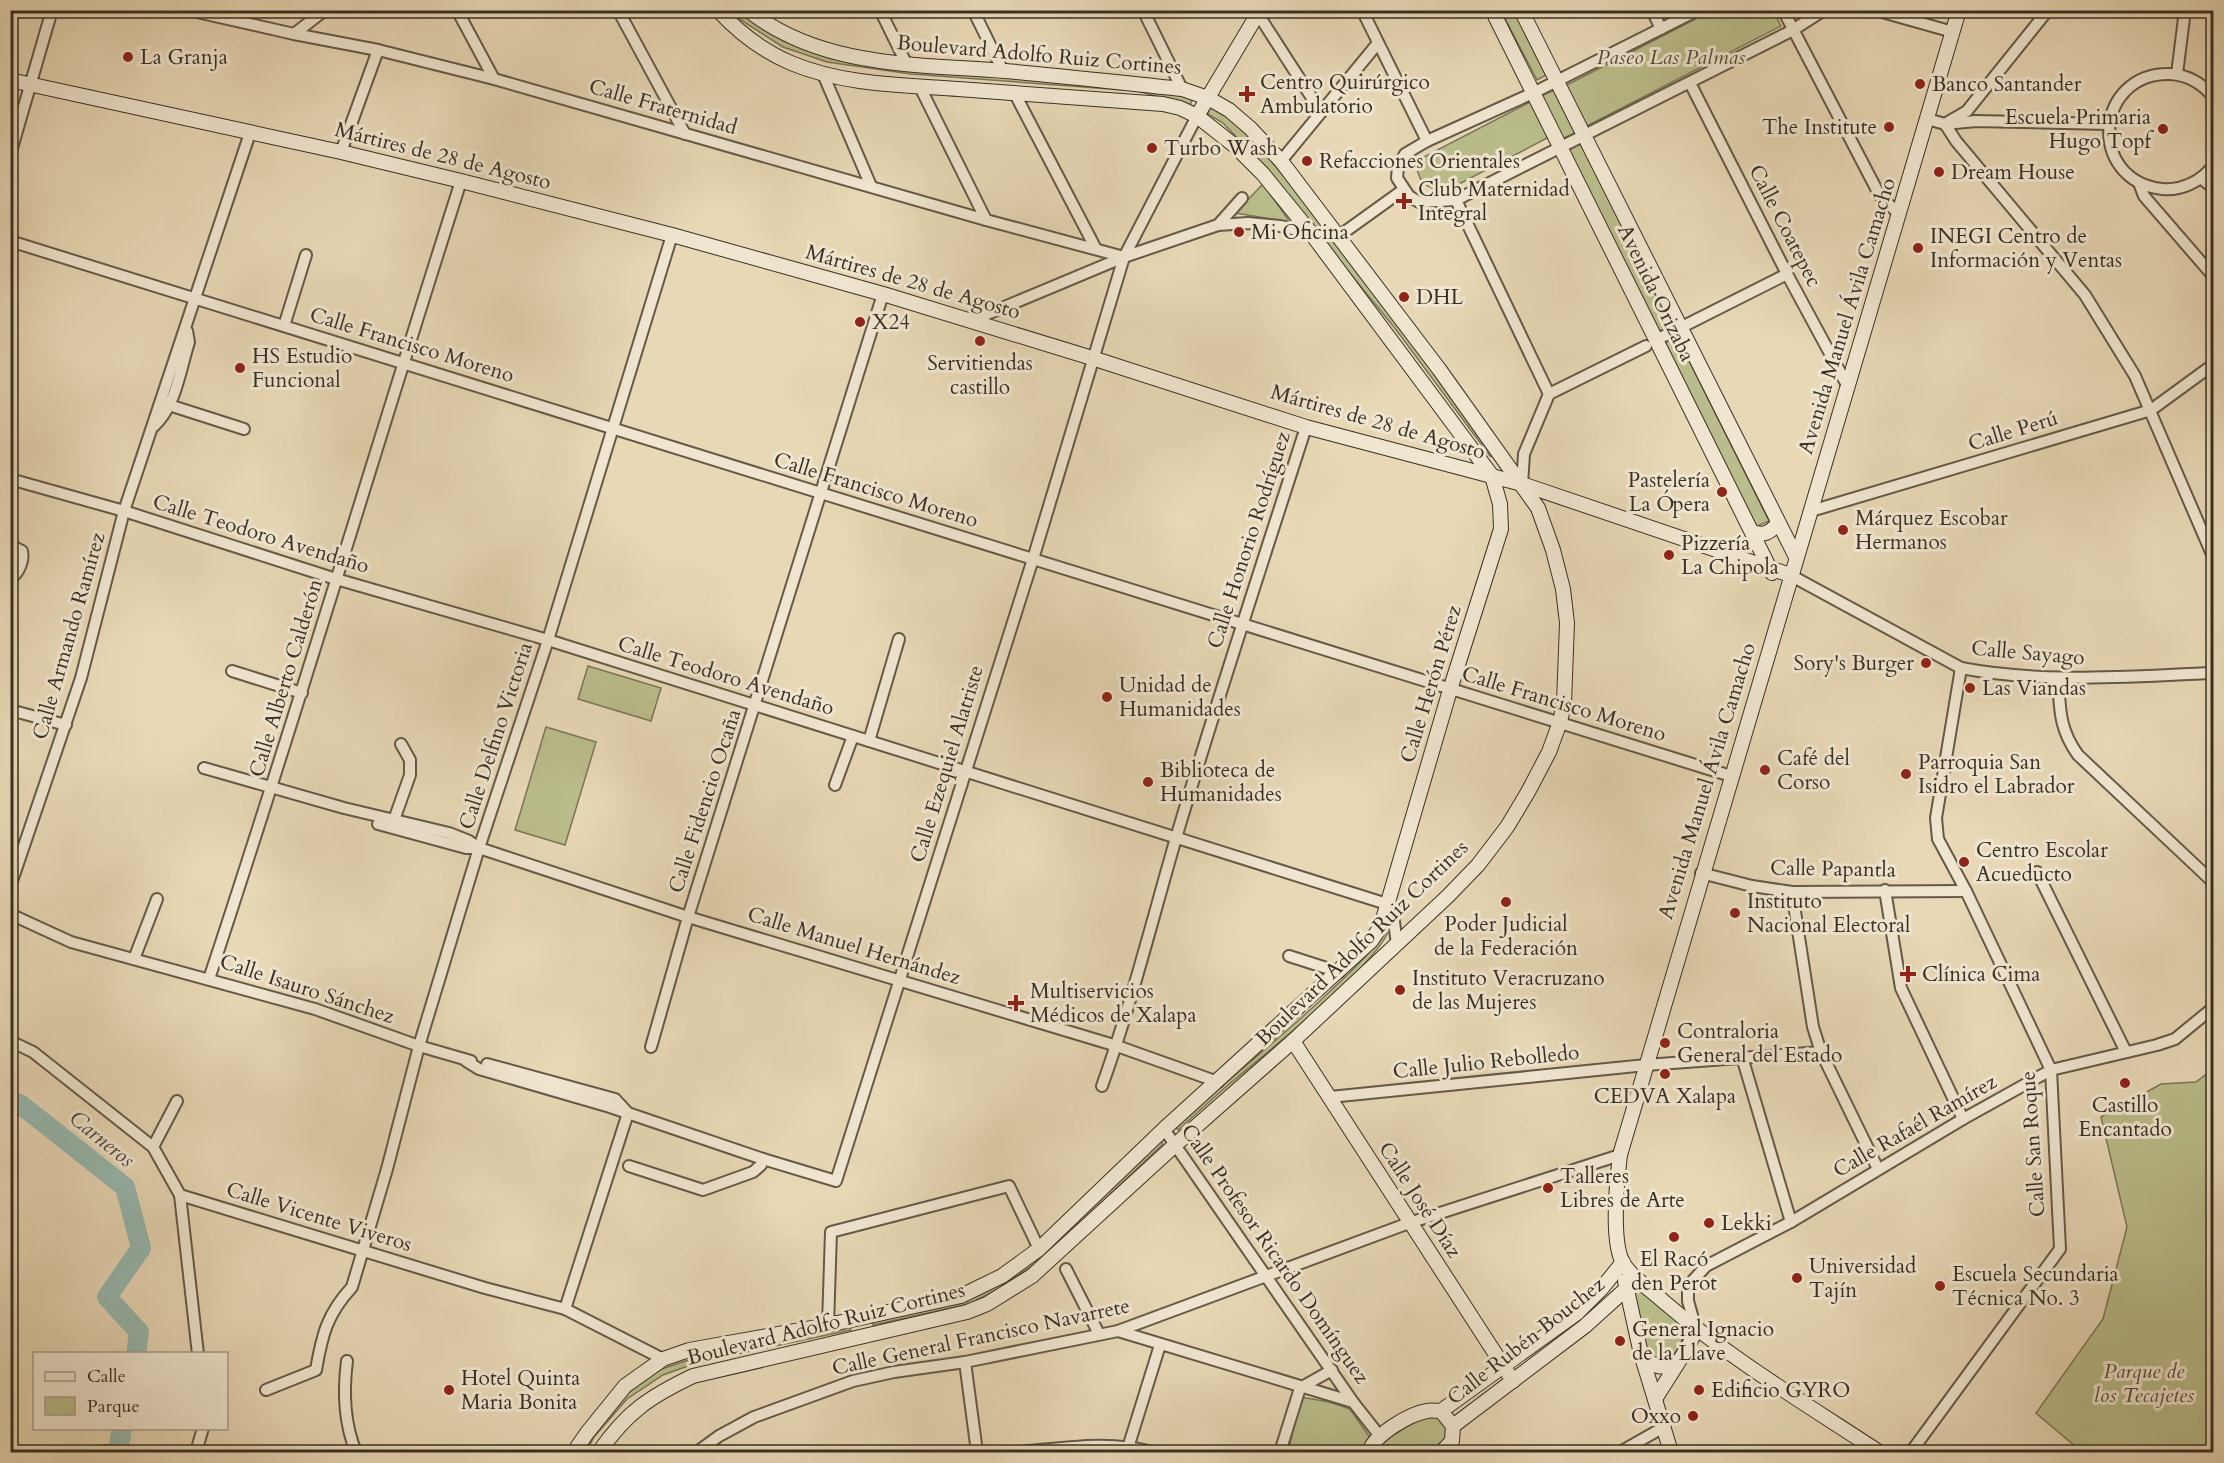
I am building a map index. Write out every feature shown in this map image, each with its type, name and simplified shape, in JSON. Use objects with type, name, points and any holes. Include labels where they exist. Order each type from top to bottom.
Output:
[{"type":"main road","name":"Boulevard Adolfo Ruiz Cortines","points":[[718,10],[758,46],[791,63],[823,74],[852,80],[920,87],[1163,104],[1180,108],[1197,116],[1235,146],[1263,174],[1311,233],[1492,476]]},
{"type":"main road","name":"Boulevard Adolfo Ruiz Cortines","points":[[599,1452],[615,1429],[636,1408],[660,1392],[693,1376],[967,1312],[1011,1291],[1032,1276],[1174,1145],[1293,1041],[1478,865],[1507,827],[1549,752],[1560,722],[1567,664],[1567,623],[1563,589],[1553,550],[1538,508],[1339,236],[1281,162],[1236,116],[1208,98],[1182,88],[1003,71],[907,65],[856,58],[793,38],[764,23],[748,10]]},
{"type":"main road","name":"Avenida Orizaba","points":[[1492,10],[1560,147],[1651,343],[1770,568],[1785,592]]},
{"type":"main road","name":"Avenida Orizaba","points":[[1521,10],[1796,557]]},
{"type":"main road","name":"Avenida Manuel Ávila Camacho","points":[[1667,1451],[1664,1427],[1641,1354],[1626,1289],[1617,1232],[1617,1184],[1620,1155],[1701,873],[1959,10]]},
{"type":"main road","points":[[1197,116],[1259,12]]},
{"type":"main road","name":"Mártires de 28 de Agosto","points":[[10,80],[341,152],[461,181],[883,294],[973,320],[1306,427],[1522,484],[1790,575]]},
{"type":"main road","name":"Calle Herón Pérez","points":[[1387,904],[1450,690],[1501,529],[1500,504],[1492,476]]},
{"type":"main road","points":[[1752,532],[1762,535],[1778,523]]},
{"type":"main road","name":"Boulevard Adolfo Ruiz Cortines","points":[[574,1452],[586,1433],[625,1386],[663,1359],[689,1350],[828,1325],[961,1296],[1002,1276],[1039,1249],[1164,1129],[1339,972],[1371,941],[1381,926],[1387,904]]},
{"type":"main road","name":"Calle José Díaz","points":[[1293,1041],[1513,1381]]},
{"type":"main road","points":[[1623,1262],[1633,1275],[1696,1329],[1878,1452]]},
{"type":"main road","name":"Calle Rubén Bouchez","points":[[1442,1411],[1577,1313],[1602,1288],[1623,1262]]},
{"type":"main road","name":"Calle Rubén Bouchez","points":[[1453,1426],[1585,1326],[1626,1289]]},
{"type":"main road","points":[[856,1319],[860,1337]]},
{"type":"main road","points":[[1655,1399],[1688,1347],[1696,1329]]},
{"type":"main road","points":[[1641,1354],[1657,1367],[1667,1368],[1676,1365]]},
{"type":"main road","points":[[1369,1452],[1371,1445],[1379,1435],[1428,1410],[1442,1411],[1453,1426],[1452,1441],[1442,1452]]},
{"type":"street","points":[[10,155],[52,10]]},
{"type":"street","name":"Calle Fraternidad","points":[[188,10],[378,50],[494,79],[986,220],[1124,257]]},
{"type":"street","points":[[294,34],[316,14],[325,10]]},
{"type":"street","points":[[457,10],[494,79]]},
{"type":"street","points":[[618,10],[686,134]]},
{"type":"street","points":[[880,10],[907,65]]},
{"type":"street","points":[[973,10],[1003,71]]},
{"type":"street","points":[[1143,10],[1182,88]]},
{"type":"street","points":[[1362,10],[1427,141]]},
{"type":"street","points":[[1652,10],[1661,29]]},
{"type":"street","points":[[1698,10],[1533,93],[1427,141],[1405,154],[1398,166],[1397,178],[1403,190],[1419,202],[1456,201],[1793,30],[1824,10]]},
{"type":"street","points":[[1783,10],[1880,195],[1899,214]]},
{"type":"street","points":[[1875,10],[1953,32]]},
{"type":"street","points":[[1945,124],[1967,111],[2048,10]]},
{"type":"street","points":[[2177,74],[2185,10]]},
{"type":"street","points":[[1259,12],[1321,112]]},
{"type":"street","points":[[1281,162],[1378,44]]},
{"type":"street","points":[[341,152],[378,50]]},
{"type":"street","points":[[823,74],[871,186]]},
{"type":"street","points":[[2214,98],[2199,84],[2177,74],[2160,74],[2145,78],[2131,86],[2120,98],[2112,112],[2109,124],[2109,141],[2113,154],[2128,175],[2139,183],[2153,188],[2182,187],[2200,178],[2214,164]]},
{"type":"street","name":"Calle Coatepec","points":[[1690,83],[1847,386]]},
{"type":"street","points":[[920,87],[986,220]]},
{"type":"street","points":[[1015,94],[1096,249]]},
{"type":"street","name":"Calle Ezequiel Alatriste","points":[[836,1181],[901,980],[964,770],[1033,559],[1124,257],[1197,116]]},
{"type":"street","points":[[1927,119],[1945,124],[1976,121],[2109,124]]},
{"type":"street","points":[[1945,124],[1956,141],[2085,295],[2136,376],[2214,559]]},
{"type":"street","name":"Calle Armando Ramírez","points":[[10,887],[81,678],[124,512],[250,134]]},
{"type":"street","points":[[2200,178],[2214,189]]},
{"type":"street","name":"Calle Alberto Calderón","points":[[209,979],[272,789],[461,181]]},
{"type":"street","points":[[2139,183],[2150,204],[2214,277]]},
{"type":"street","points":[[1339,236],[1403,190]]},
{"type":"street","points":[[1218,225],[1242,198]]},
{"type":"street","points":[[1456,201],[1549,394]]},
{"type":"street","points":[[973,320],[1124,257],[1218,225],[1248,223],[1280,226],[1311,233]]},
{"type":"street","name":"Calle Delfino Victoria","points":[[266,1390],[316,1370],[321,1341],[329,1316],[352,1287],[364,1251],[419,1046],[480,848],[548,640],[672,236]]},
{"type":"street","name":"Calle Francisco Moreno","points":[[10,241],[1731,776]]},
{"type":"street","points":[[284,326],[306,255]]},
{"type":"street","points":[[1522,484],[1524,454],[1549,394],[1787,274]]},
{"type":"street","name":"Calle Fidencio Ocaña","points":[[651,1047],[688,917],[756,706],[883,294]]},
{"type":"street","name":"Calle Armando Ramírez","points":[[151,429],[164,417],[169,405],[189,342],[187,327]]},
{"type":"street","name":"Calle Perú","points":[[1811,511],[2151,410],[2214,364]]},
{"type":"street","points":[[169,405],[244,429]]},
{"type":"street","name":"Calle Honorio Rodríguez","points":[[1102,1086],[1242,624],[1306,427]]},
{"type":"street","name":"Calle Teodoro Avendaño","points":[[10,479],[124,512],[336,579],[548,640],[1387,904]]},
{"type":"street","points":[[10,545],[21,551],[23,557],[18,574],[10,579]]},
{"type":"street","name":"Calle Sayago","points":[[1790,575],[1961,668],[2058,679],[2214,673]]},
{"type":"street","points":[[869,741],[899,639]]},
{"type":"street","name":"Calle San Roque","points":[[1911,1452],[2060,1248],[2051,1070],[1966,891],[1938,839],[1936,818],[1961,668]]},
{"type":"street","points":[[232,671],[302,693]]},
{"type":"street","points":[[2058,679],[2062,726],[2068,741],[2078,755],[2214,883]]},
{"type":"street","points":[[10,710],[66,725]]},
{"type":"street","points":[[835,785],[853,736]]},
{"type":"street","points":[[394,820],[410,776],[410,760],[401,744]]},
{"type":"street","name":"Calle Manuel Hernández","points":[[204,768],[272,789],[281,795],[342,815],[447,841],[466,848],[480,848]]},
{"type":"street","name":"Calle Manuel Hernández","points":[[272,789],[284,789],[344,808],[449,833],[480,848],[688,917],[1116,1046],[1218,1082]]},
{"type":"street","points":[[2037,872],[2126,1052]]},
{"type":"street","name":"Calle Papantla","points":[[1701,873],[1792,892],[1966,891]]},
{"type":"street","points":[[1885,890],[1901,988],[1963,1119]]},
{"type":"street","points":[[1792,892],[1813,1027],[1821,1052],[1878,1169]]},
{"type":"street","points":[[134,959],[157,899]]},
{"type":"street","points":[[1387,904],[1394,922],[1397,944]]},
{"type":"street","name":"Calle Isauro Sánchez","points":[[10,914],[71,942],[315,1009],[466,1061],[484,1063],[615,1099],[628,1113],[836,1181]]},
{"type":"street","points":[[1289,956],[1339,972]]},
{"type":"street","name":"Calle Rafaél Ramírez","points":[[1696,1329],[1688,1301],[1688,1286],[1696,1274],[1706,1266],[1791,1222],[1963,1119],[2051,1070],[2175,1039],[2214,1007]]},
{"type":"street","points":[[10,1041],[33,1052],[153,1147],[180,1195],[198,1352]]},
{"type":"street","name":"Calle Julio Rebolledo","points":[[1330,1097],[1646,1065],[1821,1052]]},
{"type":"street","points":[[1742,1057],[1791,1222]]},
{"type":"street","points":[[153,1147],[177,1101]]},
{"type":"street","points":[[565,1309],[628,1113]]},
{"type":"street","name":"Calle Profesor Ricardo Domínguez","points":[[1164,1129],[1264,1276],[1379,1435]]},
{"type":"street","name":"Calle General Francisco Navarrete","points":[[698,1452],[719,1436],[754,1417],[853,1381],[894,1371],[965,1362],[1118,1331],[1409,1223],[1620,1155]]},
{"type":"street","points":[[629,1166],[703,1190],[753,1172],[761,1165],[763,1159]]},
{"type":"street","points":[[828,1325],[831,1232],[1009,1186],[1039,1249]]},
{"type":"street","name":"Calle Vicente Viveros","points":[[180,1195],[485,1288],[565,1309],[663,1359]]},
{"type":"street","points":[[1066,1269],[1099,1334]]},
{"type":"street","points":[[1118,1331],[1300,1388],[1353,1402]]},
{"type":"street","points":[[1128,1449],[1160,1345]]},
{"type":"street","points":[[347,1361],[344,1386],[347,1422],[356,1452]]},
{"type":"street","points":[[965,1362],[977,1452]]},
{"type":"street","points":[[1280,1452],[1300,1388],[1332,1370]]},
{"type":"street","points":[[1620,1452],[1664,1427]]},
{"type":"street","points":[[196,1452],[202,1430]]},
{"type":"street","points":[[1019,1452],[1079,1446],[1154,1452]]},
{"type":"street","points":[[100,1452],[118,1452]]},
{"type":"green space","points":[[729,11],[739,11],[786,41],[828,55],[1137,82],[1193,98],[1190,105],[1137,91],[911,74],[827,62],[783,47]]},
{"type":"green space","points":[[1501,11],[1516,11],[1548,74],[1537,80]]},
{"type":"green space","name":"Paseo Las Palmas","points":[[1711,11],[1773,11],[1781,26],[1585,127],[1565,86]]},
{"type":"green space","points":[[1554,90],[1575,133],[1560,140],[1539,97]]},
{"type":"green space","points":[[1534,100],[1551,136],[1442,193],[1422,183],[1414,162]]},
{"type":"green space","points":[[1211,105],[1229,115],[1254,140],[1402,321],[1505,460],[1490,456],[1394,327],[1245,146],[1223,123],[1208,114]]},
{"type":"green space","points":[[1581,142],[1672,327],[1659,334],[1565,150]]},
{"type":"green space","points":[[1263,184],[1290,222],[1235,213]]},
{"type":"green space","points":[[1677,337],[1769,521],[1755,527],[1664,343]]},
{"type":"green space","points":[[588,666],[661,688],[651,721],[578,699]]},
{"type":"green space","points":[[546,727],[596,742],[565,845],[515,830]]},
{"type":"green space","points":[[1391,922],[1385,937],[1349,980],[1178,1130],[1175,1126],[1287,1030],[1351,971],[1369,953]]},
{"type":"green space","name":"Parque de los Tecajetes","points":[[2213,1069],[2213,1452],[2082,1452],[2036,1413],[2103,1319],[2127,1227],[2101,1117],[2161,1084],[2196,1082]]},
{"type":"green space","points":[[1160,1140],[1163,1144],[1041,1260],[996,1290],[969,1304],[873,1325],[872,1320],[993,1285]]},
{"type":"green space","points":[[1636,1284],[1687,1325],[1678,1348],[1661,1365],[1648,1355],[1632,1288]]},
{"type":"green space","points":[[850,1323],[851,1330],[699,1362],[663,1375],[627,1399],[594,1437],[586,1452],[580,1452],[624,1396],[659,1370],[697,1357]]},
{"type":"green space","points":[[1301,1397],[1329,1402],[1350,1409],[1371,1439],[1365,1452],[1288,1452]]},
{"type":"green space","points":[[1431,1415],[1442,1420],[1448,1431],[1445,1439],[1428,1452],[1375,1452],[1392,1436]]},
{"type":"waterway","name":"Carneros","points":[[10,1102],[20,1104],[125,1187],[141,1248],[107,1297],[139,1332],[136,1352]]},
{"type":"waterway","name":"Carneros","points":[[118,1452],[122,1430]]},
{"type":"place","name":"La Granja","points":[[128,57]]},
{"type":"place","name":"Banco Santander","points":[[1920,84]]},
{"type":"place","name":"Centro Quirúrgico Ambulatorio","points":[[1247,94]]},
{"type":"place","name":"The Institute","points":[[1889,127]]},
{"type":"place","name":"Escuela Primaria Hugo Topf","points":[[2163,129]]},
{"type":"place","name":"Turbo Wash","points":[[1152,148]]},
{"type":"place","name":"Refacciones Orientales","points":[[1307,161]]},
{"type":"place","name":"Dream House","points":[[1939,172]]},
{"type":"place","name":"Club Maternidad Integral","points":[[1404,201]]},
{"type":"place","name":"Mi Oficina","points":[[1239,232]]},
{"type":"place","name":"INEGI Centro de Información y Ventas","points":[[1918,248]]},
{"type":"place","name":"DHL","points":[[1404,297]]},
{"type":"place","name":"X24","points":[[860,322]]},
{"type":"place","name":"Servitiendas castillo","points":[[980,341]]},
{"type":"place","name":"HS Estudio Funcional","points":[[240,368]]},
{"type":"place","name":"Pastelería La Ópera","points":[[1722,492]]},
{"type":"place","name":"Márquez Escobar Hermanos","points":[[1843,530]]},
{"type":"place","name":"Pizzería La Chipola","points":[[1669,555]]},
{"type":"place","name":"Sory's Burger","points":[[1926,663]]},
{"type":"place","name":"Las Viandas","points":[[1970,688]]},
{"type":"place","name":"Unidad de Humanidades","points":[[1107,697]]},
{"type":"place","name":"Café del Corso","points":[[1765,770]]},
{"type":"place","name":"Parroquia San Isidro el Labrador","points":[[1906,774]]},
{"type":"place","name":"Biblioteca de Humanidades","points":[[1148,782]]},
{"type":"place","name":"Centro Escolar Acueducto","points":[[1964,862]]},
{"type":"place","name":"Poder Judicial de la Federación","points":[[1506,902]]},
{"type":"place","name":"Instituto Nacional Electoral","points":[[1735,913]]},
{"type":"place","name":"Clínica Cima","points":[[1908,974]]},
{"type":"place","name":"Instituto Veracruzano de las Mujeres","points":[[1400,990]]},
{"type":"place","name":"Multiservicios Médicos de Xalapa","points":[[1016,1003]]},
{"type":"place","name":"Contraloria General del Estado","points":[[1665,1043]]},
{"type":"place","name":"CEDVA Xalapa","points":[[1665,1074]]},
{"type":"place","name":"Castillo Encantado","points":[[2125,1083]]},
{"type":"place","name":"Talleres Libres de Arte","points":[[1548,1188]]},
{"type":"place","name":"Lekki","points":[[1709,1223]]},
{"type":"place","name":"El Racó den Perot","points":[[1674,1237]]},
{"type":"place","name":"Universidad Tajín","points":[[1797,1278]]},
{"type":"place","name":"Escuela Secundaria Técnica No. 3","points":[[1940,1286]]},
{"type":"place","name":"General Ignacio de la Llave","points":[[1620,1341]]},
{"type":"place","name":"Hotel Quinta Maria Bonita","points":[[449,1390]]},
{"type":"place","name":"Edificio GYRO","points":[[1699,1390]]},
{"type":"place","name":"Oxxo","points":[[1693,1416]]}]
